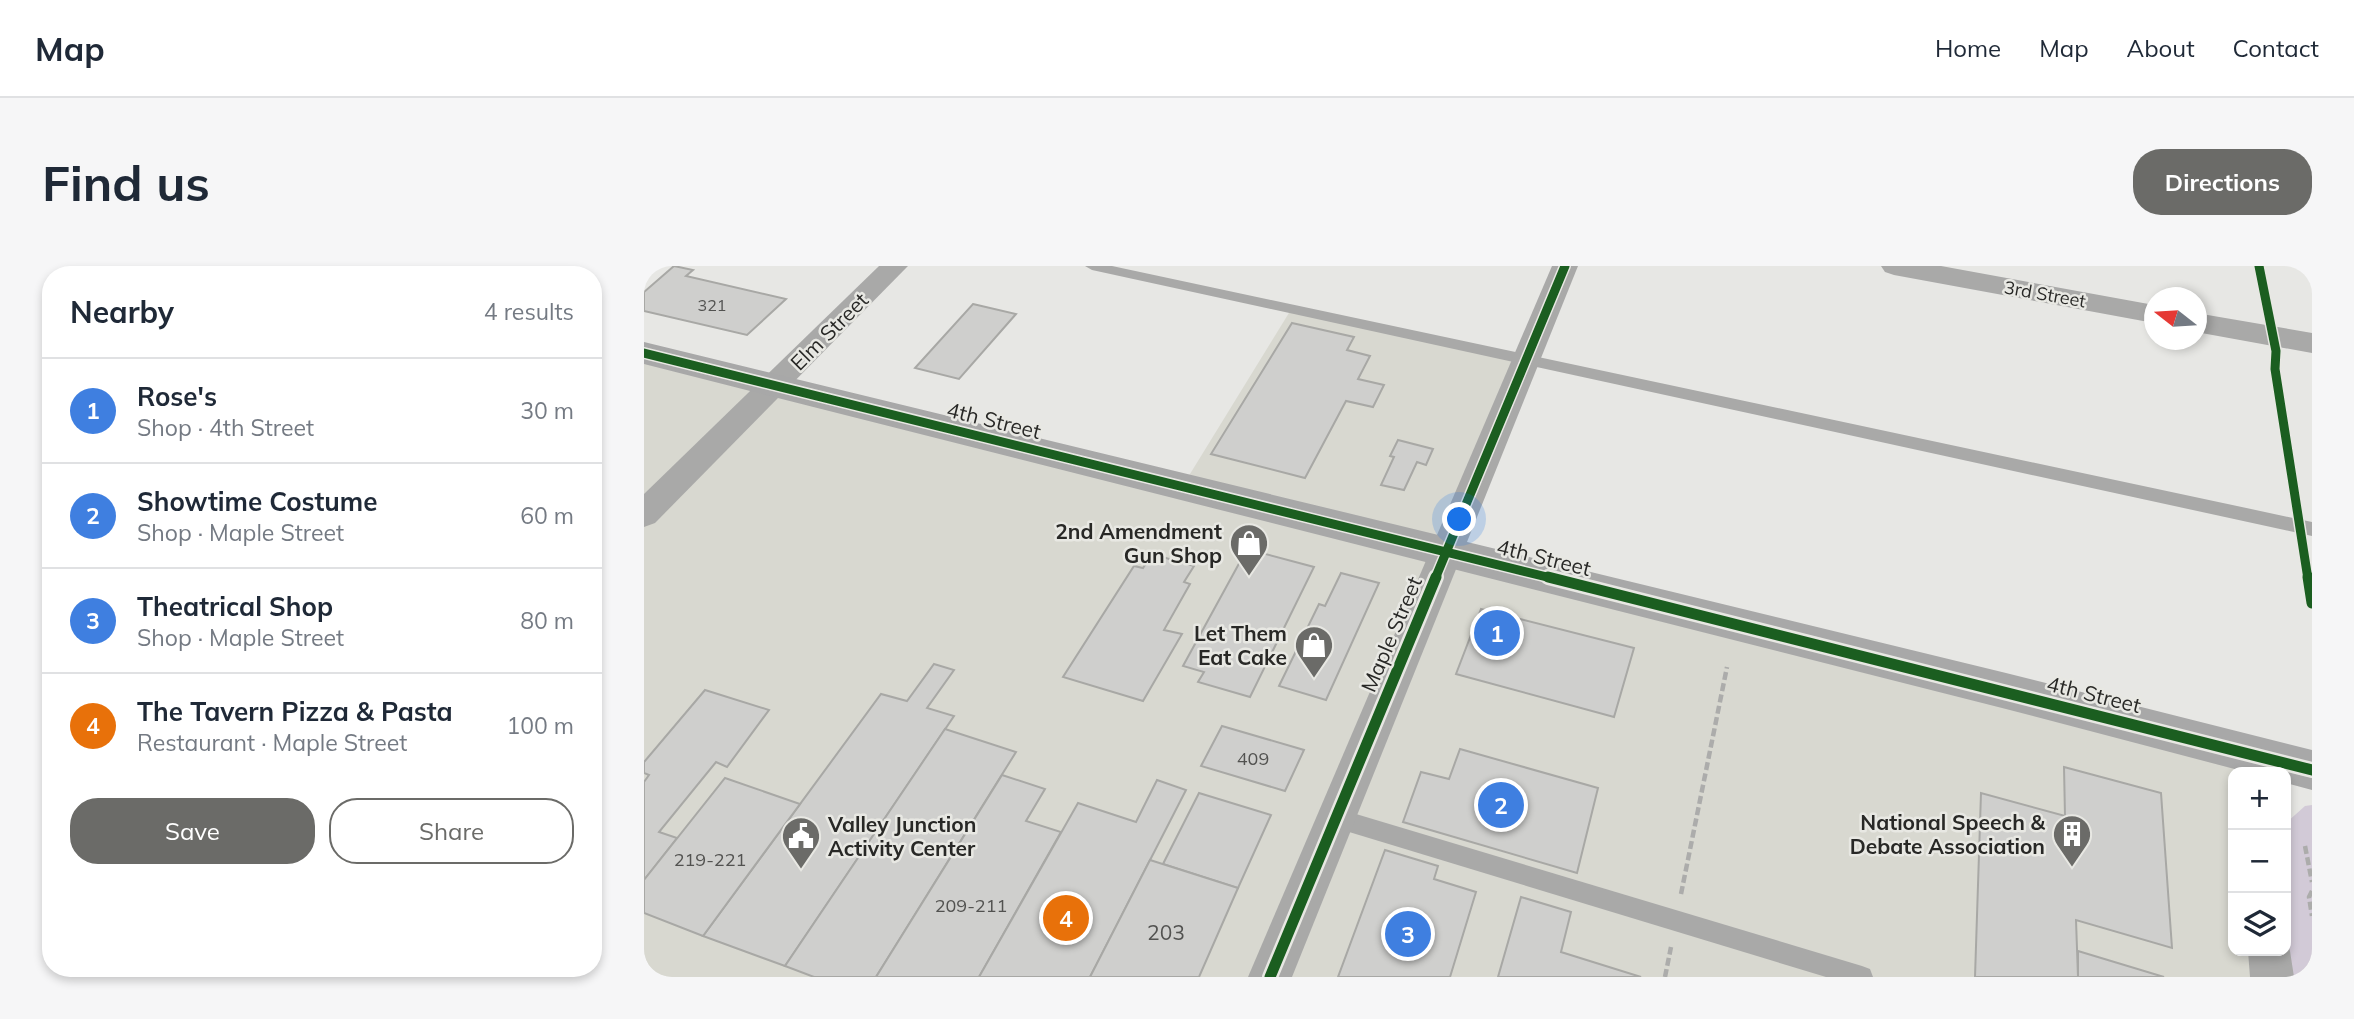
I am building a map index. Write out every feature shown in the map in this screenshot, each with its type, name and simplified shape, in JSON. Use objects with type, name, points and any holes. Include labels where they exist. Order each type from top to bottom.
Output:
[{"type":"street","name":"Elm Street","points":[[644,514],[895,266]]},
{"type":"street","name":"Maple Street","points":[[1270,977],[1565,266]]},
{"type":"street","name":"3rd Street","points":[[1894,266],[2144,312]]},
{"type":"street","points":[[2207,324],[2312,343]]},
{"type":"street","name":"4th Street","points":[[644,353],[1446,552],[2243,762],[2312,771]]},
{"type":"street","points":[[2270,956],[2272,977]]},
{"type":"lane","points":[[1092,266],[2312,529]]},
{"type":"lane","points":[[1336,818],[1862,977]]},
{"type":"path","points":[[1665,977],[1727,667]]},
{"type":"path","points":[[2305,846],[2312,882]]},
{"type":"path","points":[[2312,891],[2309,897],[2312,916]]},
{"type":"shaded area","points":[[1292,308],[1527,358],[1446,552],[2241,752],[2243,767],[2228,767],[2228,956],[2270,956],[2272,977],[644,977],[644,353],[1182,487]]},
{"type":"shaded area","points":[[2312,805],[2312,977],[2292,977],[2289,956],[2291,819],[2305,806]]},
{"type":"building","points":[[674,266],[693,270],[686,276],[786,299],[747,335],[644,311],[644,292]]},
{"type":"building","points":[[973,304],[1016,314],[959,379],[915,368]]},
{"type":"building","points":[[1292,323],[1354,337],[1347,350],[1370,356],[1358,379],[1384,385],[1373,407],[1346,401],[1305,478],[1211,454]]},
{"type":"building","points":[[1398,440],[1433,449],[1426,465],[1417,462],[1404,490],[1381,485],[1394,457],[1390,456]]},
{"type":"building","points":[[1247,549],[1314,567],[1250,697],[1198,682],[1204,672],[1183,666]]},
{"type":"building","points":[[1152,554],[1194,566],[1184,582],[1190,584],[1164,630],[1182,634],[1143,701],[1063,677],[1134,566],[1143,568]]},
{"type":"building","points":[[1341,573],[1379,583],[1326,700],[1279,686],[1319,604],[1325,606]]},
{"type":"building","points":[[1481,609],[1634,648],[1614,717],[1456,674]]},
{"type":"building","name":"Valley Junction Activity Center","points":[[934,664],[954,670],[927,708],[954,716],[785,966],[703,936],[881,694],[907,701]]},
{"type":"building","points":[[705,690],[769,710],[727,767],[716,762],[659,832],[677,838],[644,880],[644,782],[649,775],[644,773],[644,762]]},
{"type":"building","points":[[1222,726],[1304,750],[1285,791],[1201,766]]},
{"type":"building","points":[[945,729],[1016,752],[876,977],[814,977],[785,966]]},
{"type":"building","points":[[1460,749],[1598,788],[1577,873],[1403,822],[1421,772],[1449,779]]},
{"type":"building","name":"National Speech & Debate Association","points":[[2064,767],[2161,793],[2172,948],[2076,920],[2078,977],[1975,977],[1981,793],[2065,816]]},
{"type":"building","points":[[1002,775],[1045,789],[1026,821],[1061,832],[979,977],[876,977]]},
{"type":"building","points":[[725,778],[800,804],[703,936],[644,913],[644,880]]},
{"type":"building","points":[[1157,780],[1186,790],[1090,977],[979,977],[1078,803],[1136,822]]},
{"type":"building","points":[[1199,793],[1271,815],[1238,888],[1163,864]]},
{"type":"building","points":[[1385,850],[1438,866],[1434,879],[1476,892],[1450,977],[1338,977]]},
{"type":"building","points":[[1150,860],[1238,888],[1199,977],[1090,977]]},
{"type":"building","points":[[1521,897],[1571,912],[1561,952],[1641,977],[1498,977]]},
{"type":"building","points":[[2078,951],[2164,977],[2078,977]]},
{"type":"cycle path","points":[[1270,977],[1565,266]]},
{"type":"cycle path","points":[[2259,266],[2276,351],[2275,369],[2312,603]]},
{"type":"cycle path","points":[[644,353],[2006,691],[2312,770]]},
{"type":"place","name":"2nd Amendment Gun Shop","points":[[1249,577]]},
{"type":"place","name":"Rose's","points":[[1497,633]]},
{"type":"place","name":"Let Them Eat Cake","points":[[1314,679]]},
{"type":"place","name":"Showtime Costume","points":[[1501,805]]},
{"type":"place","name":"National Speech & Debate Association","points":[[2072,868]]},
{"type":"place","name":"Valley Junction Activity Center","points":[[801,870]]},
{"type":"place","name":"The Tavern Pizza & Pasta","points":[[1066,918]]},
{"type":"place","name":"Theatrical Shop","points":[[1408,934]]}]
